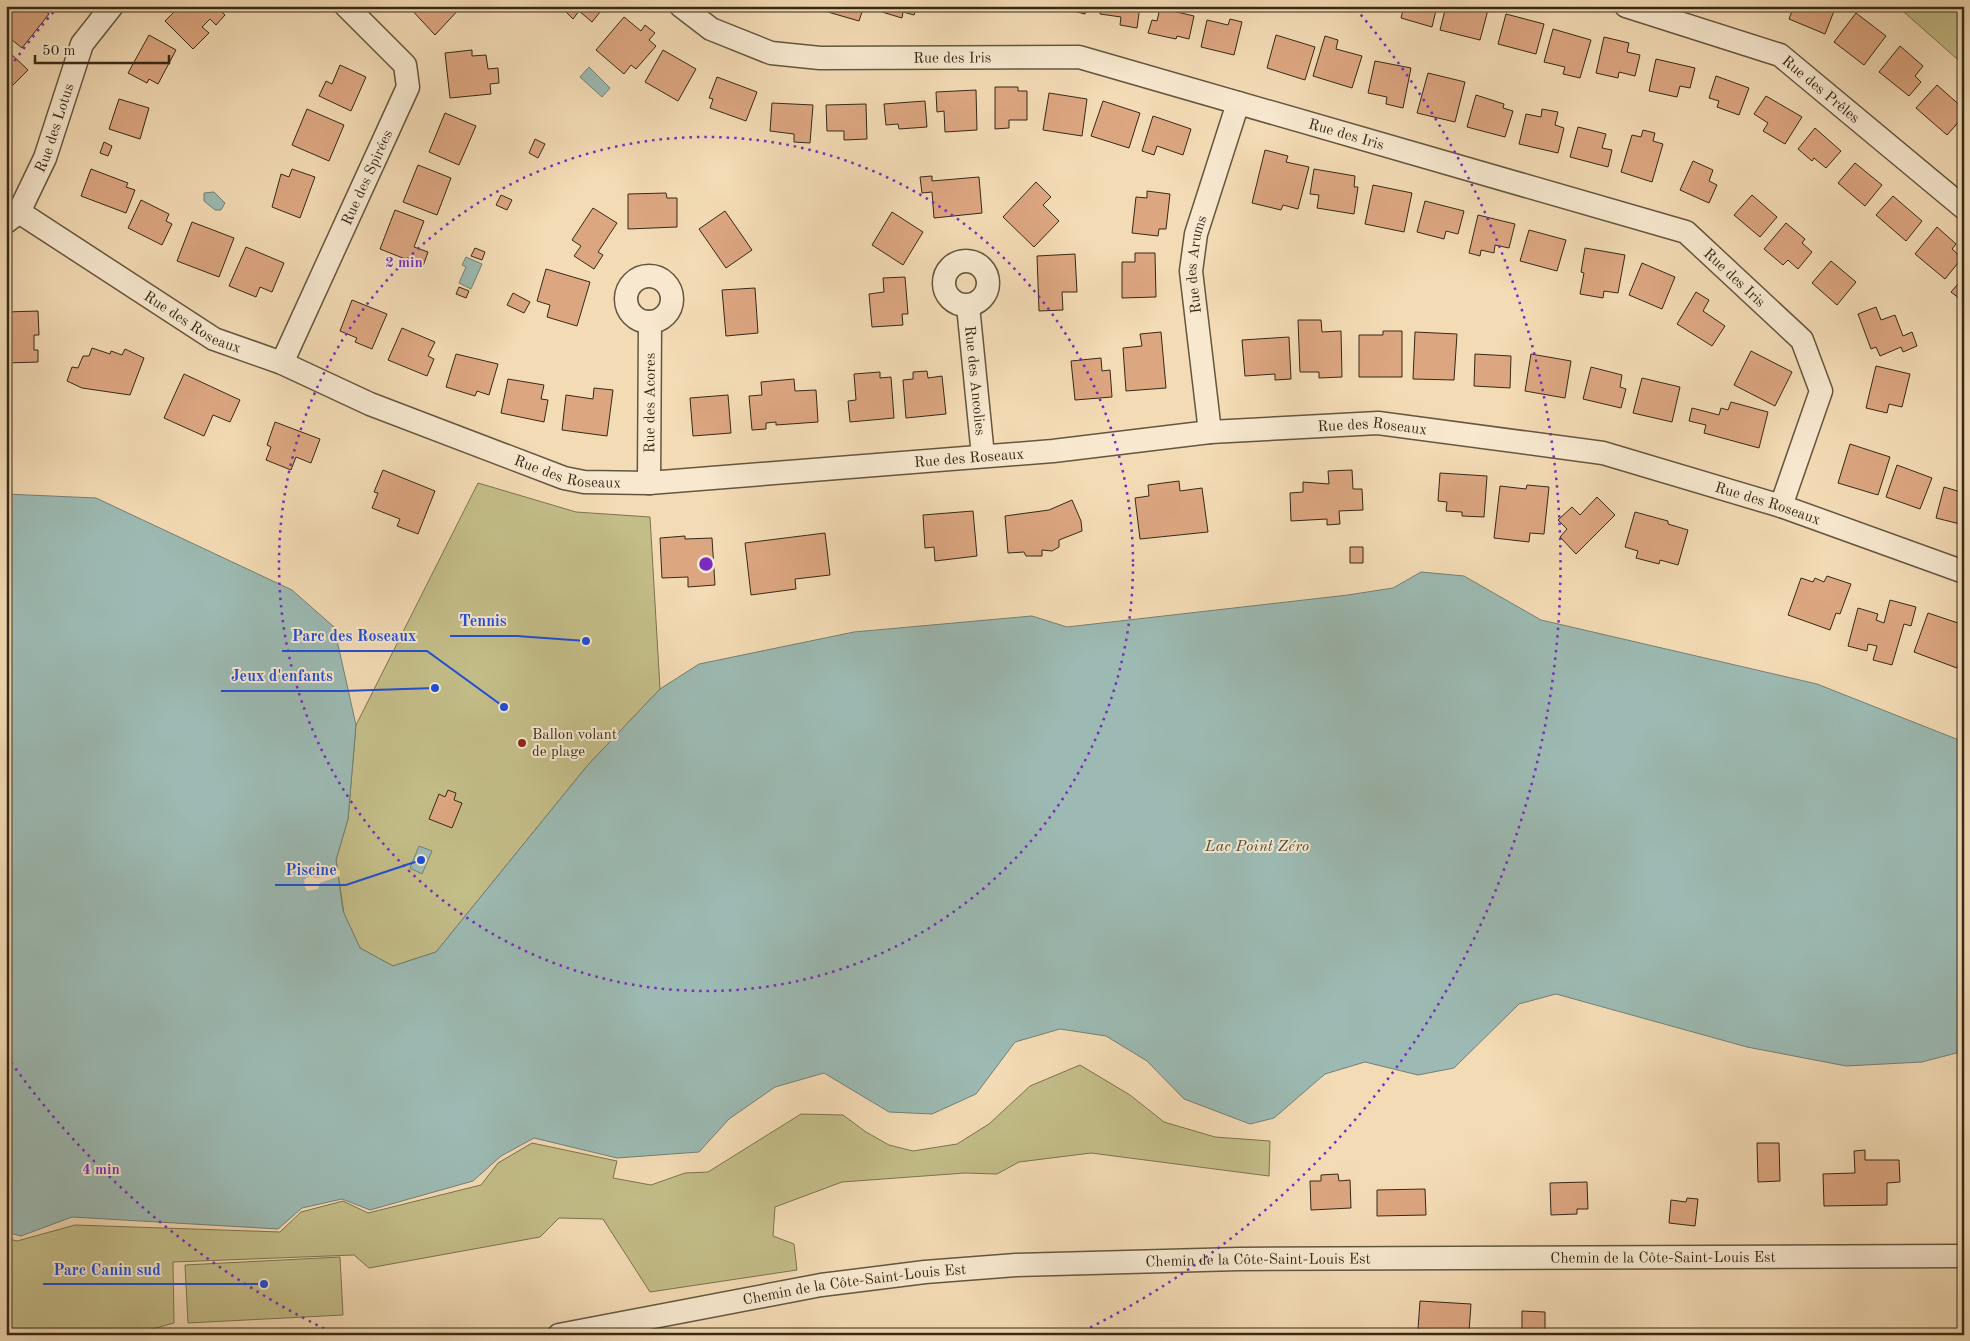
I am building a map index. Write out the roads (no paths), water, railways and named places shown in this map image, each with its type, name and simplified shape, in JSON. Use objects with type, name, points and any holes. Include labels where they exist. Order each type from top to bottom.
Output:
[{"type":"street","name":"Rue des Lotus","points":[[13,217],[45,158],[82,44],[112,6]]},
{"type":"street","name":"Rue des Spirées","points":[[282,363],[408,87],[406,65],[346,6]]},
{"type":"street","name":"Rue des Iris","points":[[681,6],[711,29],[771,53],[820,58],[1080,57],[1686,232],[1802,340],[1821,391],[1781,506]]},
{"type":"street","name":"Rue des Prêles","points":[[1626,6],[1780,55],[1964,208]]},
{"type":"street","name":"Rue des Arums","points":[[1210,432],[1191,271],[1196,234],[1238,103]]},
{"type":"street","name":"Rue des Roseaux","points":[[13,217],[214,339],[282,363],[370,404],[564,478],[584,482],[649,483],[1053,451],[1210,432],[1387,424],[1603,453],[1781,506],[1964,572]]},
{"type":"street","name":"Rue des Ancolies","points":[[968,306],[983,456]]},
{"type":"street","name":"Rue des Acores","points":[[649,483],[650,322]]},
{"type":"street","name":"Chemin de la Côte-Saint-Louis Est","points":[[559,1335],[813,1286],[926,1272],[1016,1265],[1239,1259],[1964,1256]]},
{"type":"water","points":[[589,67],[610,88],[602,97],[580,77]]},
{"type":"water","points":[[214,192],[225,203],[221,210],[215,210],[204,201],[204,193]]},
{"type":"water","points":[[466,257],[482,264],[471,289],[459,283],[466,267],[462,265]]},
{"type":"water","name":"Lac Point Zéro","points":[[6,494],[96,498],[292,590],[334,627],[356,725],[348,819],[336,860],[343,911],[360,948],[393,966],[436,952],[587,766],[660,689],[699,664],[854,632],[1032,616],[1067,627],[1348,595],[1393,588],[1421,572],[1464,576],[1541,620],[1817,684],[1964,742],[1964,1051],[1922,1062],[1846,1066],[1747,1047],[1556,994],[1519,1004],[1454,1068],[1418,1075],[1365,1062],[1325,1074],[1274,1118],[1250,1124],[1184,1099],[1147,1061],[1106,1036],[1060,1029],[1015,1042],[976,1094],[932,1114],[889,1112],[824,1073],[775,1087],[729,1119],[699,1152],[617,1158],[534,1138],[501,1156],[473,1181],[370,1210],[342,1199],[302,1208],[278,1229],[72,1217],[21,1236],[6,1232]]},
{"type":"water","points":[[419,846],[432,851],[422,874],[410,868]]},
{"type":"place","name":"Tennis","points":[[586,641]]},
{"type":"place","name":"Jeux d'enfants","points":[[435,688]]},
{"type":"place","name":"Parc des Roseaux","points":[[504,707]]},
{"type":"place","name":"Ballon volant de plage","points":[[522,743]]},
{"type":"place","name":"Piscine","points":[[421,860]]},
{"type":"place","name":"Parc Canin sud","points":[[264,1284]]}]
